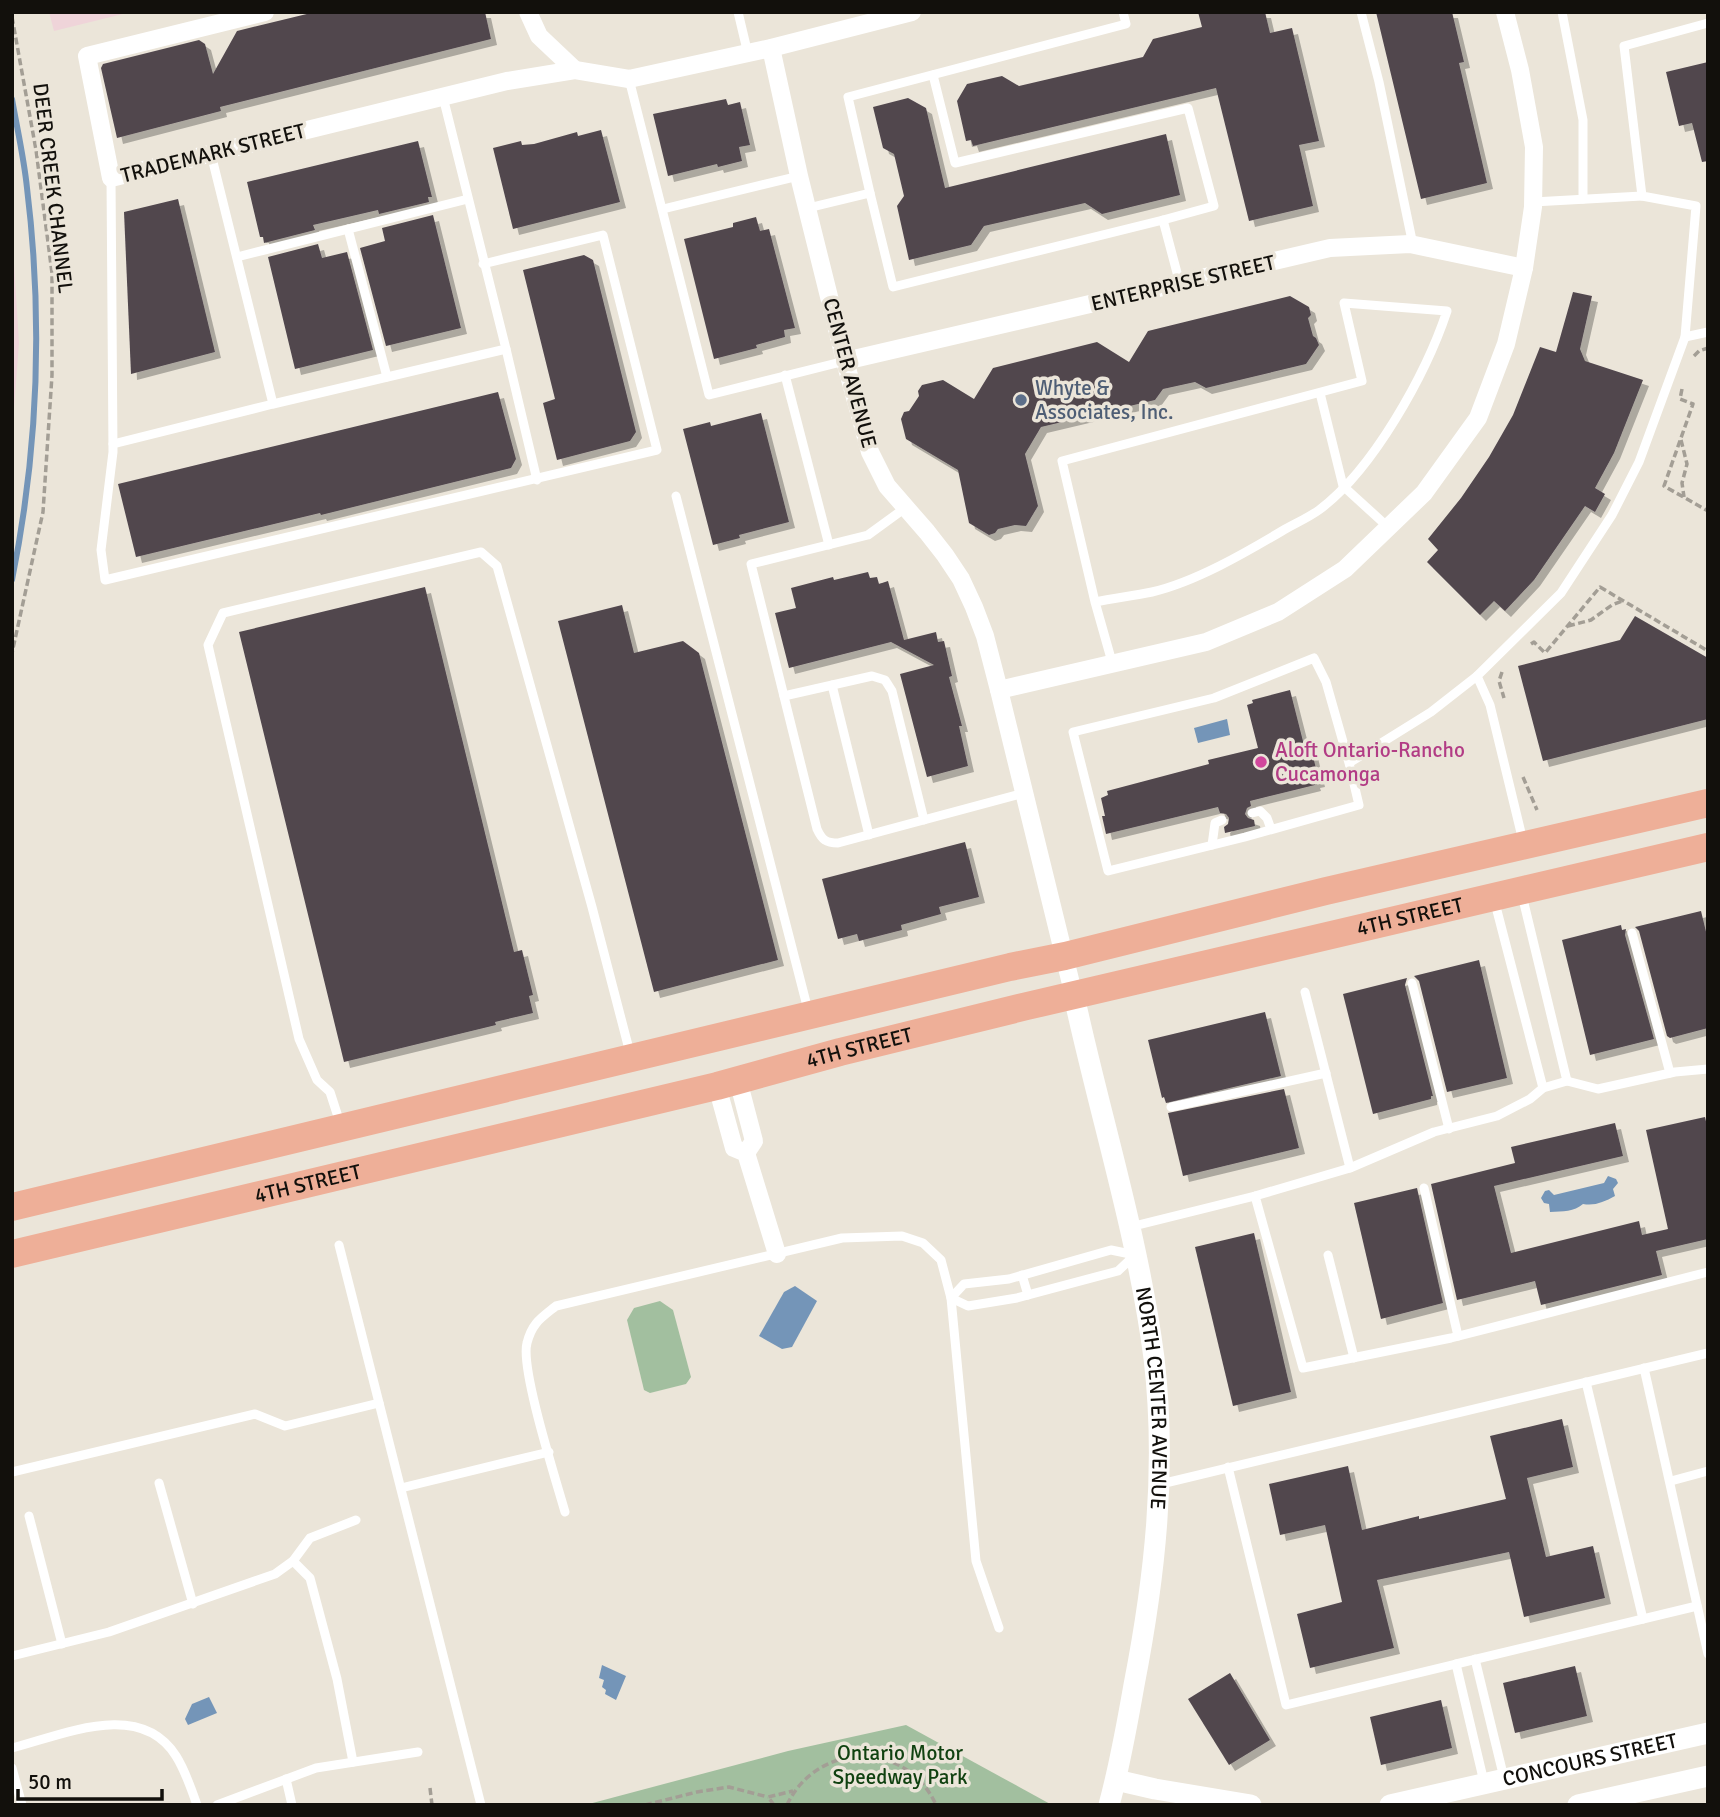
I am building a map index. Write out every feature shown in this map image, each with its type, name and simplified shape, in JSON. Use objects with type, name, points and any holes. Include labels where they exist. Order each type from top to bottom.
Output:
[{"type":"main road","name":"4TH STREET","points":[[12,1207],[1065,956],[1326,891],[1708,803]]},
{"type":"main road","name":"4TH STREET","points":[[12,1254],[728,1083],[840,1052],[1708,847]]},
{"type":"street","name":"TRADEMARK STREET","points":[[265,12],[88,56],[111,178],[507,81],[575,70],[629,79],[748,54],[912,12]]},
{"type":"street","points":[[527,12],[539,36],[575,70]]},
{"type":"street","points":[[999,690],[1206,642],[1278,612],[1345,569],[1424,493],[1478,418],[1506,344],[1524,268],[1533,201],[1534,147],[1520,70],[1505,12]]},
{"type":"street","name":"CENTER AVENUE","points":[[771,48],[799,176],[870,452],[887,486],[927,532],[961,579],[985,636],[1074,996]]},
{"type":"street","name":"ENTERPRISE STREET","points":[[845,361],[1330,248],[1413,245],[1524,268]]},
{"type":"street","name":"NORTH CENTER AVENUE","points":[[1074,996],[1135,1255],[1154,1359],[1158,1406],[1161,1484],[1152,1581],[1116,1780],[1109,1805]]},
{"type":"street","points":[[728,1083],[734,1148],[746,1153],[777,1254]]},
{"type":"street","name":"CONCOURS STREET","points":[[1390,1805],[1708,1733]]},
{"type":"street","name":"CONCOURS STREET","points":[[1578,1805],[1708,1776]]},
{"type":"street","points":[[1116,1780],[1251,1805]]},
{"type":"lane","points":[[738,12],[748,54]]},
{"type":"lane","points":[[933,75],[955,163],[1188,108],[1213,206],[893,287],[848,97],[1126,24],[1123,12]]},
{"type":"lane","points":[[1362,12],[1380,82],[1413,245]]},
{"type":"lane","points":[[1562,12],[1583,120],[1583,199]]},
{"type":"lane","points":[[1642,197],[1624,46],[1708,23]]},
{"type":"lane","points":[[629,79],[709,395],[845,361]]},
{"type":"lane","points":[[443,97],[537,480]]},
{"type":"lane","points":[[211,154],[273,404]]},
{"type":"lane","points":[[663,209],[799,176]]},
{"type":"lane","points":[[111,178],[113,444],[101,550],[105,580],[657,450],[603,235],[483,264]]},
{"type":"lane","points":[[808,208],[870,193]]},
{"type":"lane","points":[[1349,763],[1431,712],[1477,676],[1561,593],[1612,515],[1639,462],[1685,337],[1696,206],[1642,197],[1533,201]]},
{"type":"lane","points":[[237,257],[468,199]]},
{"type":"lane","points":[[1163,220],[1180,284]]},
{"type":"lane","points":[[348,229],[387,377]]},
{"type":"lane","points":[[1095,601],[1155,591],[1235,559],[1319,510],[1387,434],[1437,340],[1447,311],[1345,303],[1362,381],[1062,461],[1095,601],[1112,662]]},
{"type":"lane","points":[[1685,337],[1708,332]]},
{"type":"lane","points":[[113,444],[506,349]]},
{"type":"lane","points":[[785,375],[829,545]]},
{"type":"lane","points":[[1320,393],[1343,486],[1388,527]]},
{"type":"lane","points":[[676,496],[810,1015]]},
{"type":"lane","points":[[905,509],[868,535],[751,565],[817,830],[821,839],[838,843],[1024,793]]},
{"type":"lane","points":[[342,1129],[330,1092],[317,1080],[299,1039],[208,645],[223,613],[481,552],[497,566],[592,907],[631,1059]]},
{"type":"lane","points":[[1314,658],[1326,682],[1359,805],[1272,829],[1108,871],[1073,732],[1214,698],[1314,658]]},
{"type":"lane","points":[[784,696],[872,676],[885,680],[891,691],[924,820]]},
{"type":"lane","points":[[1477,676],[1490,705],[1524,846]]},
{"type":"lane","points":[[832,685],[869,835]]},
{"type":"lane","points":[[1252,813],[1260,811],[1272,829]]},
{"type":"lane","points":[[1212,845],[1214,823],[1222,820]]},
{"type":"lane","points":[[1521,891],[1567,1081]]},
{"type":"lane","points":[[1493,897],[1543,1088]]},
{"type":"lane","points":[[1632,933],[1670,1073]]},
{"type":"lane","points":[[1412,983],[1448,1129]]},
{"type":"lane","points":[[1305,992],[1350,1168]]},
{"type":"lane","points":[[1129,1227],[1255,1196],[1350,1168],[1434,1132],[1497,1116],[1530,1099],[1543,1088],[1567,1081],[1598,1089],[1670,1073],[1708,1069]]},
{"type":"lane","points":[[1171,1107],[1326,1073]]},
{"type":"lane","points":[[1424,1188],[1458,1336]]},
{"type":"lane","points":[[1255,1196],[1303,1368],[1458,1336],[1708,1272]]},
{"type":"lane","points":[[565,1512],[528,1372],[526,1345],[534,1323],[556,1306],[842,1238],[902,1236],[923,1243],[941,1260],[951,1298],[976,1561],[999,1628]]},
{"type":"lane","points":[[338,1245],[481,1805]]},
{"type":"lane","points":[[951,1298],[964,1284],[1022,1275],[1111,1250],[1135,1255]]},
{"type":"lane","points":[[951,1298],[968,1306],[1028,1295],[1118,1272],[1135,1255]]},
{"type":"lane","points":[[1328,1255],[1354,1358]]},
{"type":"lane","points":[[1022,1275],[1028,1295]]},
{"type":"lane","points":[[1161,1484],[1708,1353]]},
{"type":"lane","points":[[1644,1368],[1707,1650]]},
{"type":"lane","points":[[1586,1382],[1643,1619]]},
{"type":"lane","points":[[12,1472],[255,1414],[285,1426],[379,1403]]},
{"type":"lane","points":[[401,1488],[549,1452]]},
{"type":"lane","points":[[1228,1467],[1286,1705],[1697,1606]]},
{"type":"lane","points":[[1671,1481],[1708,1471]]},
{"type":"lane","points":[[159,1483],[193,1604]]},
{"type":"lane","points":[[29,1516],[62,1644]]},
{"type":"lane","points":[[12,1657],[109,1632],[275,1574],[293,1561],[310,1538],[356,1520]]},
{"type":"lane","points":[[293,1561],[310,1578],[337,1679],[353,1762]]},
{"type":"lane","points":[[1475,1659],[1494,1782]]},
{"type":"lane","points":[[1456,1664],[1494,1782]]},
{"type":"lane","points":[[12,1748],[109,1724],[130,1724],[148,1730],[163,1740],[176,1756],[197,1805]]},
{"type":"lane","points":[[217,1805],[316,1768],[418,1752]]},
{"type":"lane","points":[[12,1768],[22,1805]]},
{"type":"lane","points":[[286,1779],[292,1805]]},
{"type":"path","name":"DEER CREEK CHANNEL","points":[[12,17],[36,150],[52,273],[52,375],[43,513],[12,653]]},
{"type":"path","points":[[1689,361],[1699,351],[1708,348]]},
{"type":"path","points":[[1683,387],[1680,399],[1693,404],[1664,486],[1708,511]]},
{"type":"path","points":[[1681,438],[1687,464],[1682,482],[1685,498]]},
{"type":"path","points":[[1526,649],[1534,642],[1545,653],[1600,587],[1708,651]]},
{"type":"path","points":[[1568,626],[1591,620],[1622,601]]},
{"type":"path","points":[[1506,706],[1499,681],[1502,672],[1510,664]]},
{"type":"path","points":[[1521,766],[1537,810]]},
{"type":"path","points":[[787,1805],[793,1791],[815,1770],[839,1759],[866,1756],[892,1761],[915,1774],[936,1805]]},
{"type":"path","points":[[645,1805],[729,1787],[768,1797],[793,1791]]},
{"type":"path","points":[[430,1788],[432,1805]]},
{"type":"path","points":[[768,1797],[774,1805]]},
{"type":"shaded area","points":[[49,12],[131,12],[54,31]]},
{"type":"shaded area","points":[[12,232],[19,343],[12,434]]},
{"type":"green space","points":[[660,1301],[673,1310],[691,1377],[686,1384],[650,1393],[644,1390],[627,1320],[634,1308]]},
{"type":"green space","name":"Ontario Motor Speedway Park","points":[[906,1725],[1052,1805],[585,1805],[788,1751]]},
{"type":"water","points":[[1227,719],[1230,735],[1198,743],[1194,728]]},
{"type":"water","points":[[1608,1176],[1616,1179],[1618,1183],[1613,1189],[1615,1196],[1599,1203],[1550,1212],[1549,1204],[1544,1203],[1541,1198],[1545,1191],[1549,1190],[1554,1195],[1604,1183]]},
{"type":"water","points":[[795,1286],[817,1301],[792,1347],[782,1349],[759,1336],[784,1292]]},
{"type":"water","points":[[602,1665],[626,1676],[616,1700],[605,1694],[606,1690],[602,1687],[604,1680],[599,1678]]},
{"type":"water","points":[[209,1697],[217,1713],[188,1725],[185,1719],[192,1704]]},
{"type":"building","points":[[315,12],[485,12],[491,39],[220,107],[221,111],[117,138],[101,68],[103,64],[199,40],[205,44],[213,74],[237,31]]},
{"type":"building","points":[[1198,12],[1265,12],[1270,33],[1292,28],[1319,141],[1299,145],[1313,206],[1249,221],[1216,88],[973,146],[971,140],[966,141],[957,101],[967,84],[1002,76],[1019,86],[1143,57],[1153,39],[1202,27]]},
{"type":"building","points":[[1376,12],[1452,12],[1464,62],[1459,63],[1487,183],[1421,199]]},
{"type":"building","points":[[1708,62],[1708,161],[1702,162],[1692,123],[1679,126],[1666,72]]},
{"type":"building","points":[[908,98],[926,108],[945,188],[1166,134],[1180,195],[1102,214],[1085,203],[984,226],[971,245],[909,260],[897,206],[904,196],[894,154],[883,148],[873,107]]},
{"type":"building","points":[[726,99],[728,105],[740,102],[750,145],[739,147],[742,161],[668,176],[653,114]]},
{"type":"building","points":[[601,130],[620,202],[513,229],[493,148],[521,141],[522,145],[534,144],[577,132],[578,136]]},
{"type":"building","points":[[418,141],[432,197],[428,197],[429,202],[313,225],[315,230],[264,243],[263,237],[260,237],[247,182]]},
{"type":"building","points":[[178,199],[215,352],[131,374],[124,212]]},
{"type":"building","points":[[433,215],[461,328],[386,346],[360,248],[385,241],[382,228]]},
{"type":"building","points":[[756,217],[760,231],[769,229],[795,328],[784,330],[785,337],[756,345],[757,348],[714,359],[684,239],[733,227],[733,223]]},
{"type":"building","points":[[318,244],[322,258],[347,252],[373,350],[295,369],[268,257]]},
{"type":"building","points":[[584,255],[593,260],[636,432],[630,441],[557,460],[543,403],[555,399],[523,270]]},
{"type":"building","points":[[1573,292],[1592,296],[1580,349],[1585,361],[1643,380],[1614,453],[1595,488],[1605,494],[1595,512],[1585,506],[1534,580],[1505,611],[1494,601],[1480,615],[1427,562],[1438,550],[1428,539],[1489,457],[1513,415],[1540,347],[1556,352]]},
{"type":"building","points":[[1290,296],[1309,307],[1311,315],[1308,318],[1313,336],[1319,345],[1306,364],[1206,388],[1195,382],[1163,389],[1155,400],[1041,427],[1025,454],[1038,506],[1026,526],[1015,525],[998,529],[989,535],[969,523],[958,470],[906,439],[901,419],[919,396],[918,391],[922,385],[943,380],[974,399],[993,368],[1097,342],[1129,362],[1148,331]]},
{"type":"building","points":[[498,392],[516,459],[511,468],[136,557],[118,484]]},
{"type":"building","points":[[761,413],[789,522],[713,545],[683,429],[710,422],[711,426]]},
{"type":"building","points":[[868,572],[870,578],[877,577],[879,584],[888,581],[904,640],[936,632],[938,642],[944,641],[968,766],[927,777],[900,674],[934,665],[891,642],[789,668],[775,613],[796,608],[791,588],[833,577],[834,580]]},
{"type":"building","points":[[425,587],[514,952],[522,950],[533,995],[529,996],[533,1013],[495,1022],[496,1025],[344,1062],[239,632]]},
{"type":"building","points":[[622,605],[634,653],[683,641],[699,653],[778,960],[654,992],[558,621]]},
{"type":"building","points":[[1635,616],[1708,658],[1708,719],[1543,761],[1518,666],[1620,640]]},
{"type":"building","name":"Aloft Ontario-Rancho Cucamonga","points":[[1290,690],[1306,753],[1312,752],[1319,781],[1314,782],[1315,785],[1250,801],[1251,806],[1245,814],[1254,820],[1255,826],[1225,833],[1224,827],[1229,818],[1220,813],[1218,807],[1106,834],[1101,798],[1108,795],[1107,791],[1209,764],[1208,760],[1258,748],[1247,705],[1253,703],[1252,700]]},
{"type":"building","points":[[965,842],[979,897],[939,907],[941,914],[901,925],[902,930],[859,941],[857,934],[838,939],[822,879]]},
{"type":"building","points":[[1701,911],[1708,940],[1708,1028],[1670,1038],[1667,1036],[1639,931],[1635,927]]},
{"type":"building","points":[[1621,925],[1622,930],[1626,929],[1625,935],[1654,1039],[1590,1055],[1562,940]]},
{"type":"building","points":[[1479,960],[1507,1078],[1447,1092],[1419,981],[1414,976]]},
{"type":"building","points":[[1407,978],[1405,985],[1433,1096],[1431,1099],[1373,1114],[1343,994]]},
{"type":"building","points":[[1265,1012],[1281,1076],[1166,1103],[1164,1097],[1162,1098],[1148,1040]]},
{"type":"building","points":[[1284,1089],[1299,1148],[1183,1176],[1168,1113]]},
{"type":"building","points":[[1705,1117],[1708,1130],[1708,1239],[1656,1251],[1662,1275],[1541,1305],[1535,1281],[1457,1300],[1431,1184],[1515,1163],[1511,1147],[1615,1123],[1623,1156],[1494,1186],[1511,1253],[1639,1221],[1642,1235],[1668,1229],[1646,1130]]},
{"type":"building","points":[[1417,1188],[1443,1303],[1381,1319],[1354,1203]]},
{"type":"building","points":[[1254,1233],[1291,1392],[1233,1406],[1195,1247]]},
{"type":"building","points":[[1562,1419],[1573,1467],[1527,1478],[1546,1557],[1593,1546],[1605,1598],[1524,1617],[1509,1552],[1377,1580],[1394,1648],[1310,1668],[1297,1614],[1342,1602],[1325,1525],[1280,1535],[1269,1484],[1348,1466],[1362,1530],[1419,1516],[1419,1519],[1506,1499],[1490,1436]]},
{"type":"building","points":[[1575,1666],[1587,1716],[1515,1733],[1503,1683]]},
{"type":"building","points":[[1230,1673],[1270,1740],[1229,1765],[1188,1699]]},
{"type":"building","points":[[1441,1700],[1452,1748],[1381,1765],[1370,1717]]},
{"type":"waterway","points":[[12,99],[32,237],[36,336],[28,483],[12,580]]},
{"type":"place","name":"Whyte & Associates, Inc.","points":[[1021,400]]},
{"type":"place","name":"Aloft Ontario-Rancho Cucamonga","points":[[1261,762]]}]
